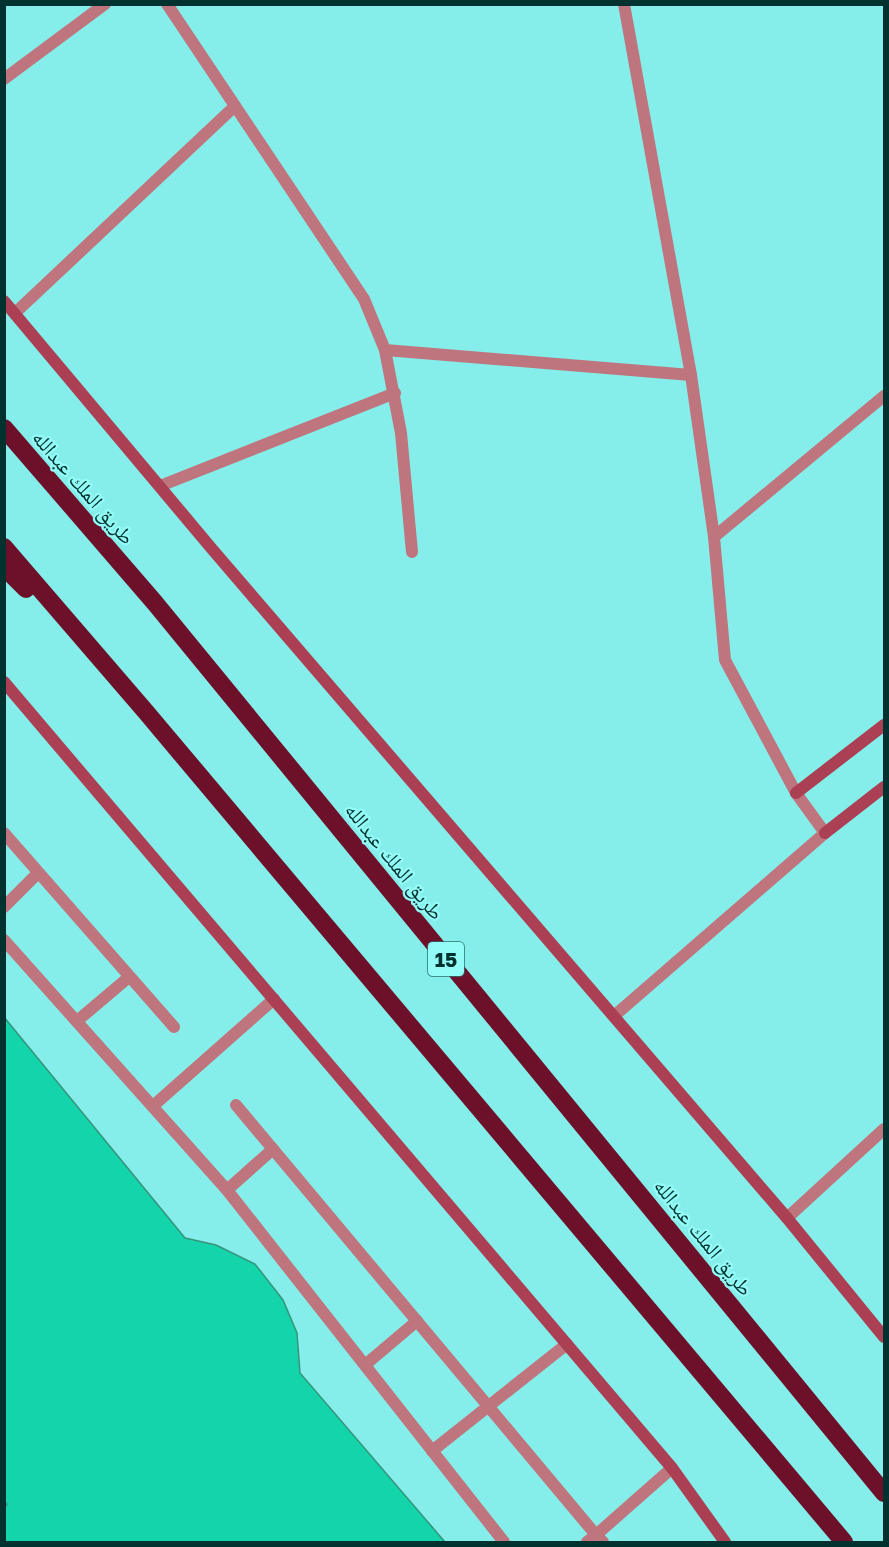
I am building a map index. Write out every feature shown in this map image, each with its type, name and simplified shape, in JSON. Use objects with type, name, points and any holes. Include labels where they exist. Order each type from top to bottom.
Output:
[{"type":"highway","name":"طريق الملك عبدالله","points":[[4,428],[155,603],[885,1493]]},
{"type":"highway","points":[[4,547],[146,712],[844,1542]]},
{"type":"highway","points":[[4,567],[146,712]]},
{"type":"highway","points":[[826,1522],[833,1542]]},
{"type":"main road","points":[[4,301],[787,1218],[885,1337]]},
{"type":"main road","points":[[4,682],[672,1468],[724,1542]]},
{"type":"main road","points":[[796,793],[885,725]]},
{"type":"main road","points":[[825,833],[885,787]]},
{"type":"street","points":[[4,79],[105,4]]},
{"type":"street","points":[[167,4],[364,299],[385,350],[395,393],[412,552]]},
{"type":"street","points":[[614,1016],[825,833],[796,793],[725,660],[714,537],[691,375],[624,4]]},
{"type":"street","points":[[15,313],[235,106]]},
{"type":"street","points":[[385,350],[691,375]]},
{"type":"street","points":[[160,486],[395,393]]},
{"type":"street","points":[[714,537],[885,396]]},
{"type":"street","points":[[4,833],[174,1027]]},
{"type":"street","points":[[4,907],[38,873]]},
{"type":"street","points":[[4,940],[227,1190],[504,1542]]},
{"type":"street","points":[[78,1021],[129,977]]},
{"type":"street","points":[[153,1106],[274,999]]},
{"type":"street","points":[[236,1105],[488,1406],[596,1540],[672,1468]]},
{"type":"street","points":[[787,1218],[885,1129]]},
{"type":"street","points":[[227,1190],[273,1149]]},
{"type":"street","points":[[365,1365],[417,1321]]},
{"type":"street","points":[[432,1451],[567,1344]]},
{"type":"building","points":[[4,1017],[185,1238],[216,1245],[255,1264],[283,1300],[297,1333],[300,1373],[445,1542],[4,1542],[4,1509],[7,1504],[4,1501]]}]
